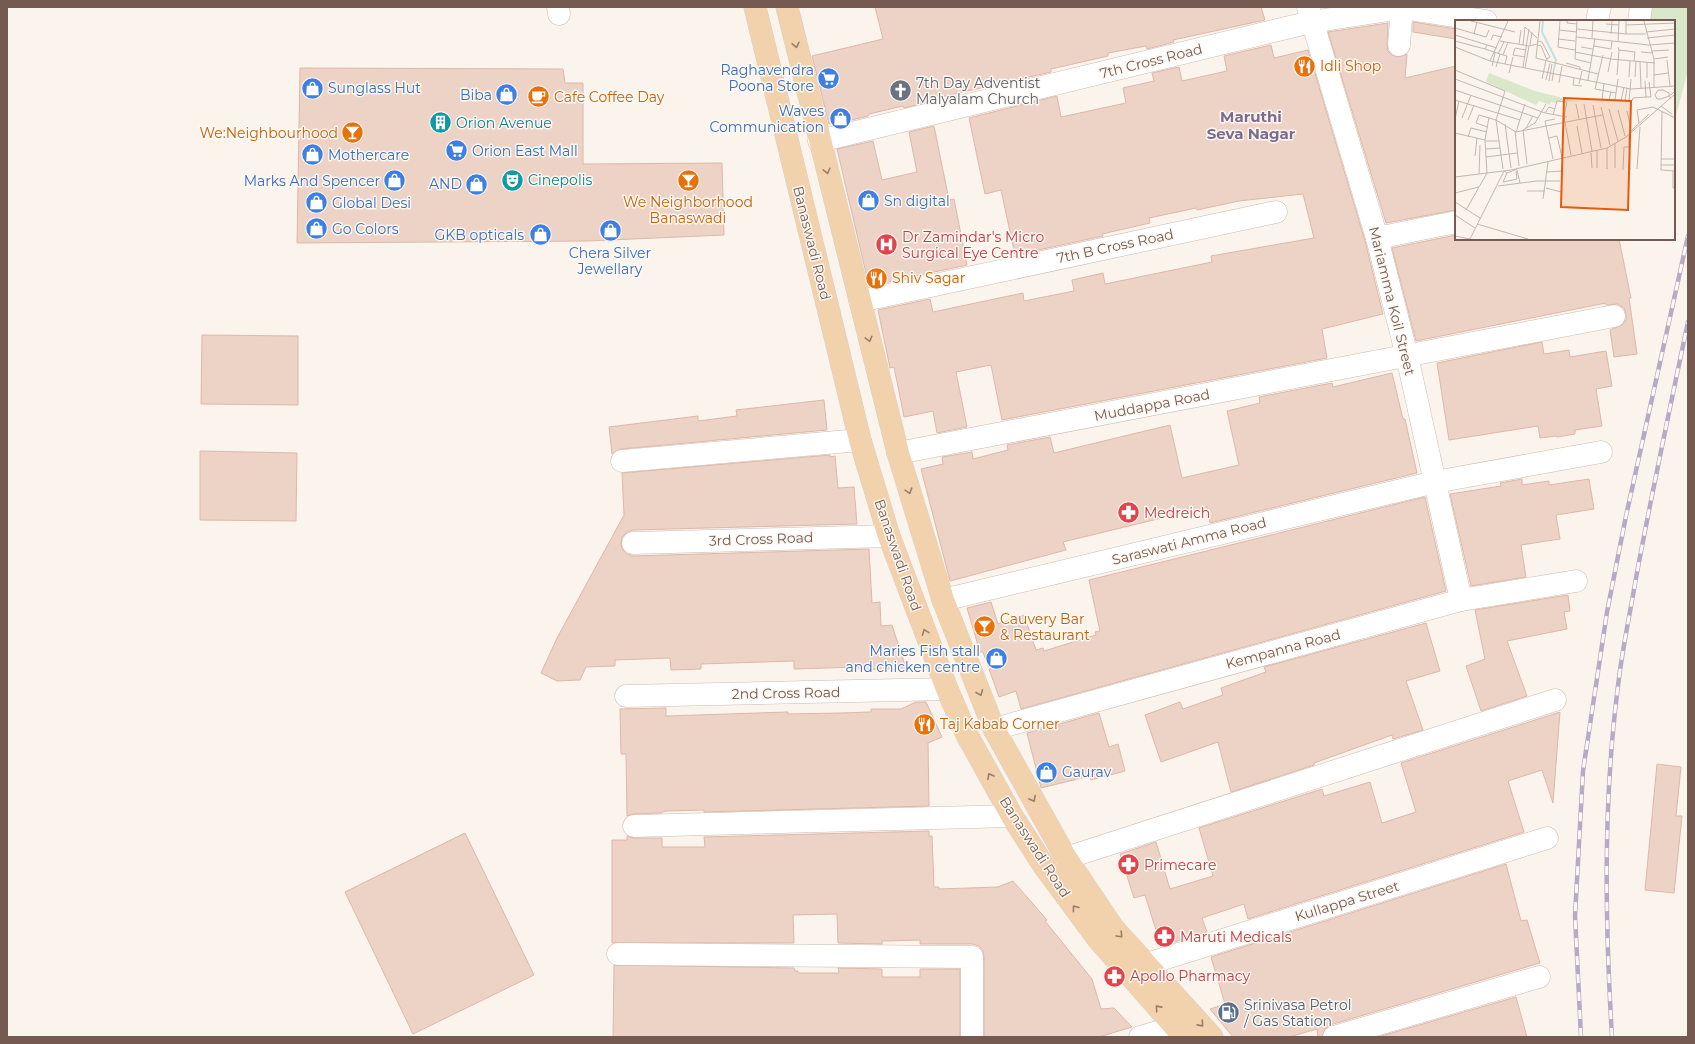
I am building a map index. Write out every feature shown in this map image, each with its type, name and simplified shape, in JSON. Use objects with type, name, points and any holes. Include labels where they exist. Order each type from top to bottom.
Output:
[{"type":"main road","name":"Banaswadi Road","points":[[755,7],[860,440],[889,536],[947,689],[967,736],[1012,816],[1044,866],[1098,939],[1180,1032]]},
{"type":"main road","name":"Banaswadi Road","points":[[787,7],[819,141],[898,453],[943,600],[994,729],[1066,858],[1113,928],[1212,1037]]},
{"type":"street","points":[[1492,20],[1495,7]]},
{"type":"street","points":[[1596,20],[1600,7]]},
{"type":"street","points":[[1639,20],[1641,7]]},
{"type":"street","points":[[1399,45],[1402,8]]},
{"type":"street","name":"7th Cross Road","points":[[819,141],[1310,15],[1402,8],[1480,20]]},
{"type":"street","name":"Mariamma Koil Street","points":[[1310,15],[1377,238],[1406,356],[1461,600]]},
{"type":"street","name":"7th B Cross Road","points":[[860,301],[1276,212]]},
{"type":"street","points":[[1377,238],[1455,222]]},
{"type":"street","name":"Muddappa Road","points":[[898,453],[1614,316]]},
{"type":"street","points":[[622,461],[860,440]]},
{"type":"street","name":"Saraswati Amma Road","points":[[943,600],[1435,482],[1601,452]]},
{"type":"street","name":"3rd Cross Road","points":[[633,543],[889,536]]},
{"type":"street","name":"Kempanna Road","points":[[994,729],[1461,600],[1576,582]]},
{"type":"street","name":"2nd Cross Road","points":[[626,696],[947,689]]},
{"type":"street","points":[[1066,858],[1555,700]]},
{"type":"street","points":[[634,826],[1012,816]]},
{"type":"street","name":"Kullappa Street","points":[[1147,964],[1547,838]]},
{"type":"street","points":[[618,954],[972,957],[972,1037]]},
{"type":"street","points":[[1334,1037],[1538,977]]},
{"type":"street","points":[[1140,1037],[1180,1032]]},
{"type":"green space","points":[[1648,7],[1688,7],[1688,70],[1675,119],[1675,20],[1647,20]]},
{"type":"building","points":[[875,7],[1261,7],[1265,20],[1173,40],[1174,42],[1147,49],[1146,46],[1108,53],[1108,56],[1051,69],[1051,72],[928,100],[929,102],[904,108],[903,106],[869,114],[868,116],[832,125],[832,123],[829,124],[812,56],[883,39]]},
{"type":"building","points":[[1413,22],[1455,29],[1455,39],[1413,32]]},
{"type":"building","points":[[1388,23],[1388,51],[1392,55],[1398,57],[1407,54],[1405,78],[1455,66],[1455,210],[1386,223],[1328,32]]},
{"type":"building","points":[[1271,45],[1274,58],[1308,50],[1365,241],[1383,314],[1322,329],[1327,358],[1002,420],[991,365],[956,372],[967,427],[937,433],[933,411],[904,417],[894,367],[890,368],[878,310],[930,299],[933,312],[1023,293],[1024,301],[1074,291],[1072,280],[1103,273],[1105,284],[1212,262],[1211,256],[1314,238],[1303,194],[1239,201],[1197,210],[1196,208],[1149,218],[1150,223],[1102,234],[1103,236],[1015,255],[1001,190],[985,194],[969,118],[1057,96],[1061,117],[1126,103],[1123,88],[1154,81],[1152,73],[1179,67],[1182,81],[1227,71],[1224,56]]},
{"type":"building","name":"Orion Avenue","points":[[300,68],[563,69],[565,83],[583,83],[583,164],[722,163],[724,235],[587,241],[297,243]]},
{"type":"building","points":[[934,126],[949,200],[954,199],[967,265],[869,286],[837,149],[873,141],[882,180],[917,172],[909,132]]},
{"type":"building","points":[[1455,235],[1455,240],[1619,240],[1631,298],[1629,298],[1637,354],[1614,357],[1610,330],[1622,325],[1626,320],[1626,314],[1624,308],[1618,304],[1606,305],[1606,303],[1416,341],[1392,248]]},
{"type":"building","points":[[202,335],[298,336],[298,405],[201,404]]},
{"type":"building","points":[[1542,342],[1544,354],[1569,350],[1570,357],[1606,351],[1612,386],[1596,389],[1602,426],[1575,430],[1575,434],[1557,437],[1540,438],[1538,426],[1449,440],[1437,363]]},
{"type":"building","points":[[1392,373],[1403,419],[1405,419],[1417,473],[1210,523],[1207,507],[1063,542],[1066,550],[950,581],[921,469],[943,464],[942,457],[972,452],[973,459],[1008,450],[1007,445],[1050,437],[1054,453],[1170,425],[1182,478],[1239,465],[1227,411],[1260,403],[1259,397],[1332,383],[1333,387]]},
{"type":"building","points":[[824,400],[827,430],[621,449],[612,454],[609,427],[698,416],[698,421],[737,416],[736,410]]},
{"type":"building","points":[[200,451],[297,453],[296,521],[200,520]]},
{"type":"building","points":[[830,455],[830,457],[835,456],[838,488],[854,487],[857,524],[633,530],[627,532],[622,537],[622,549],[627,554],[633,556],[869,549],[872,603],[880,602],[881,626],[892,625],[906,668],[859,670],[859,667],[794,669],[794,661],[701,664],[701,669],[671,670],[670,658],[615,660],[615,666],[586,667],[580,680],[557,681],[541,673],[557,638],[624,515],[622,473]]},
{"type":"building","points":[[1522,479],[1522,485],[1549,481],[1549,485],[1589,479],[1594,509],[1556,515],[1560,539],[1521,545],[1526,577],[1471,586],[1450,494],[1501,486],[1500,483]]},
{"type":"building","points":[[1425,497],[1446,591],[1021,709],[1016,691],[999,697],[989,669],[998,665],[988,666],[983,652],[980,652],[967,608],[991,602],[998,624],[1024,615],[1036,650],[1043,648],[1044,651],[1096,635],[1095,632],[1100,631],[1089,580]]},
{"type":"building","points":[[1568,595],[1570,611],[1564,612],[1567,629],[1507,641],[1527,696],[1481,711],[1466,666],[1485,659],[1475,610]]},
{"type":"building","points":[[1426,623],[1440,671],[1406,681],[1423,730],[1393,739],[1392,735],[1314,763],[1314,765],[1231,792],[1218,742],[1161,762],[1145,715],[1180,702],[1183,709],[1223,695],[1221,688],[1266,672],[1264,667]]},
{"type":"building","points":[[916,702],[926,702],[942,737],[928,743],[929,806],[704,812],[704,810],[665,811],[661,813],[634,814],[627,816],[626,754],[621,754],[620,709],[666,708],[666,716],[788,712],[788,714],[840,713],[871,712],[871,709],[901,709]]},
{"type":"building","points":[[1560,712],[1553,803],[1542,770],[1508,781],[1524,832],[1248,919],[1244,904],[1202,918],[1207,932],[1161,946],[1145,895],[1134,898],[1120,854],[1156,842],[1170,889],[1213,876],[1199,828],[1322,789],[1324,796],[1370,782],[1382,823],[1416,812],[1401,763]]},
{"type":"building","points":[[1099,713],[1109,747],[1118,744],[1125,771],[1091,780],[1090,776],[1041,788],[1027,733]]},
{"type":"building","points":[[1657,764],[1681,767],[1676,816],[1682,816],[1674,893],[1645,890]]},
{"type":"building","points":[[929,831],[929,836],[932,836],[934,887],[939,887],[939,889],[998,887],[1013,881],[1047,920],[1045,921],[1092,979],[1101,1009],[1114,1008],[1132,1027],[1099,1037],[984,1037],[984,957],[983,951],[979,946],[972,944],[920,944],[920,940],[882,941],[882,944],[838,943],[837,914],[793,915],[794,943],[612,943],[612,840],[627,840],[627,836],[634,838],[662,838],[662,847],[705,847],[704,837]]},
{"type":"building","points":[[465,833],[534,975],[413,1034],[345,892]]},
{"type":"building","points":[[1506,864],[1521,921],[1527,920],[1540,963],[1330,1025],[1325,1029],[1322,1037],[1318,1037],[1317,1029],[1289,1037],[1233,1037],[1210,1009],[1225,1004],[1211,957]]},
{"type":"building","points":[[614,965],[794,968],[795,971],[798,971],[798,973],[839,973],[838,968],[882,969],[882,977],[920,977],[920,969],[960,969],[960,1037],[613,1037]]},
{"type":"building","points":[[1516,997],[1527,1037],[1378,1037]]},
{"type":"railway","points":[[1581,1037],[1575,916],[1583,771],[1607,612],[1626,516],[1688,236]]},
{"type":"railway","points":[[1612,1037],[1608,949],[1607,861],[1613,730],[1622,659],[1636,578],[1688,322]]},
{"type":"place","name":"Idli Shop","points":[[1304,66]]},
{"type":"place","name":"Raghavendra Poona Store","points":[[829,78]]},
{"type":"place","name":"Sunglass Hut","points":[[313,88]]},
{"type":"place","name":"7th Day Adventist Malyalam Church","points":[[900,91]]},
{"type":"place","name":"Biba","points":[[507,95]]},
{"type":"place","name":"Cafe Coffee Day","points":[[539,97]]},
{"type":"place","name":"Waves Communication","points":[[840,119]]},
{"type":"place","name":"Orion Avenue","points":[[441,123]]},
{"type":"place","name":"We:Neighbourhood","points":[[353,133]]},
{"type":"place","name":"Orion East Mall","points":[[457,151]]},
{"type":"place","name":"Mothercare","points":[[312,155]]},
{"type":"place","name":"Cinepolis","points":[[513,180]]},
{"type":"place","name":"We Neighborhood Banaswadi","points":[[688,180]]},
{"type":"place","name":"Marks And Spencer","points":[[395,181]]},
{"type":"place","name":"AND","points":[[477,184]]},
{"type":"place","name":"Sn digital","points":[[868,201]]},
{"type":"place","name":"Global Desi","points":[[316,203]]},
{"type":"place","name":"Go Colors","points":[[317,229]]},
{"type":"place","name":"Chera Silver Jewellary","points":[[610,231]]},
{"type":"place","name":"GKB opticals","points":[[540,235]]},
{"type":"place","name":"Dr Zamindar's Micro Surgical Eye Centre","points":[[887,245]]},
{"type":"place","name":"Shiv Sagar","points":[[877,278]]},
{"type":"place","name":"Medreich","points":[[1128,513]]},
{"type":"place","name":"Cauvery Bar & Restaurant","points":[[985,627]]},
{"type":"place","name":"Maries Fish stall and chicken centre","points":[[996,659]]},
{"type":"place","name":"Taj Kabab Corner","points":[[924,724]]},
{"type":"place","name":"Gaurav","points":[[1046,772]]},
{"type":"place","name":"Primecare","points":[[1129,865]]},
{"type":"place","name":"Maruti Medicals","points":[[1164,937]]},
{"type":"place","name":"Apollo Pharmacy","points":[[1114,976]]},
{"type":"place","name":"Srinivasa Petrol / Gas Station","points":[[1228,1013]]},
{"type":"district","name":"Maruthi Seva Nagar","points":[[1251,124]]}]
